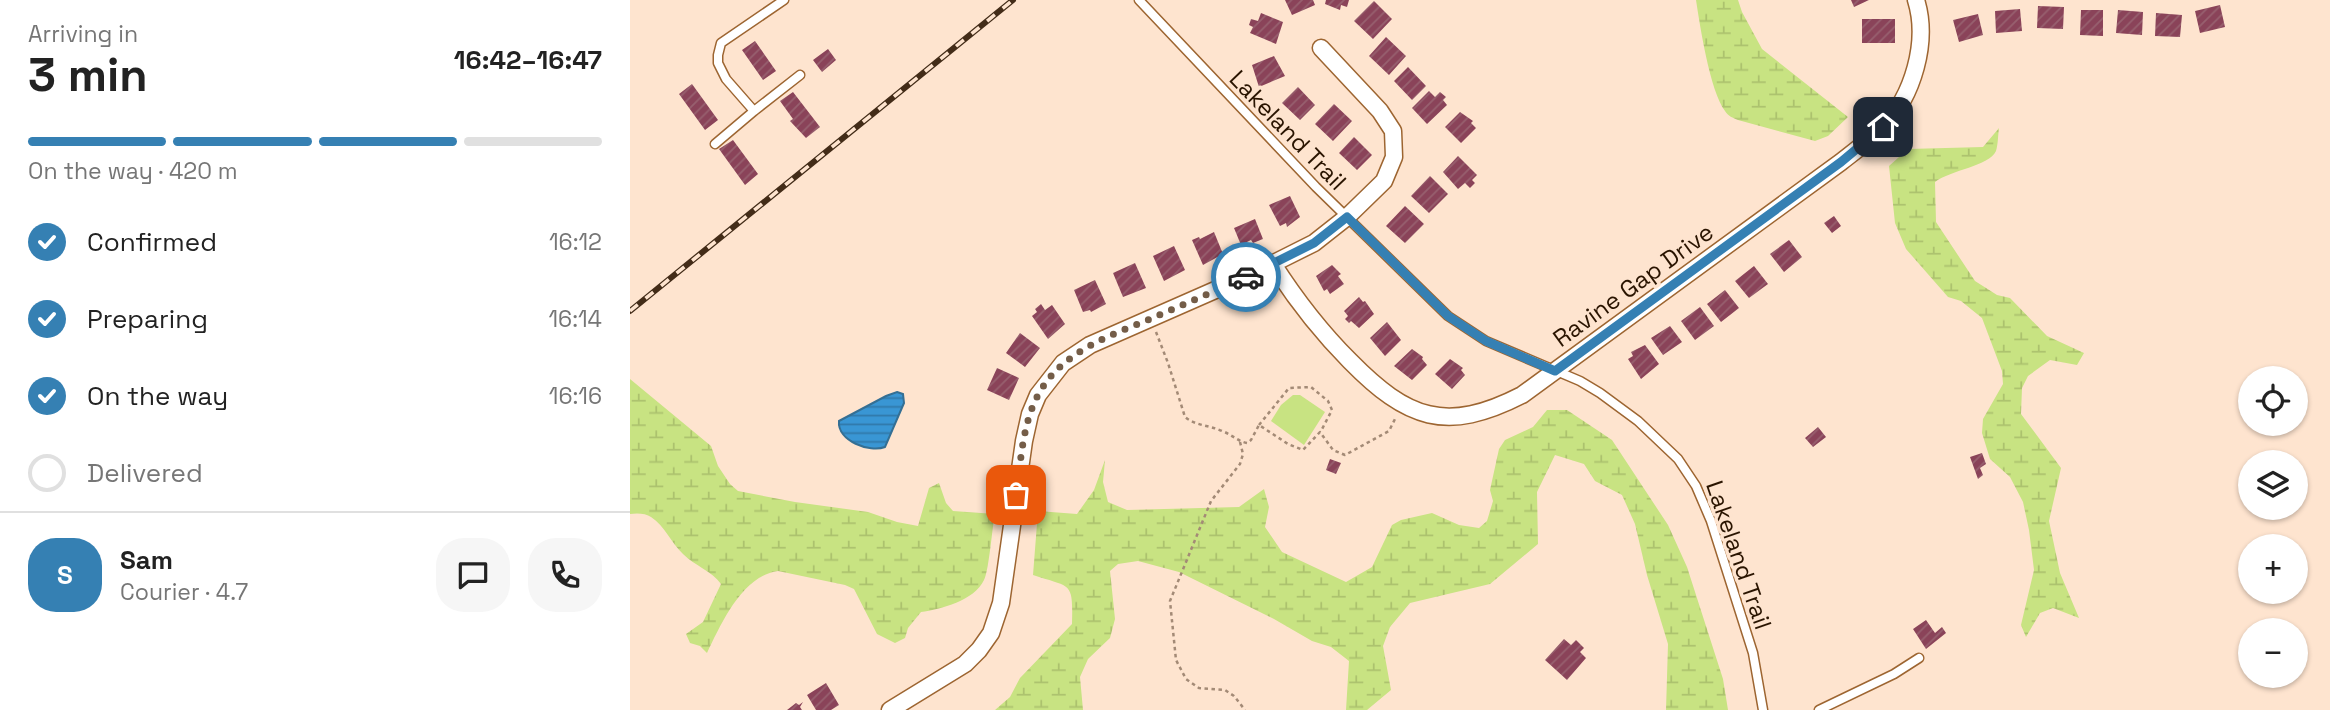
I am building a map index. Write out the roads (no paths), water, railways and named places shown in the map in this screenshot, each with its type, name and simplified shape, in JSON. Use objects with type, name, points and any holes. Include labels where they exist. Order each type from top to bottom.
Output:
[{"type":"street","name":"Ravine Gap Drive","points":[[1273,264],[1300,306],[1324,335],[1386,396],[1401,405],[1428,414],[1474,415],[1495,409],[1522,395],[1841,162],[1883,127],[1896,111],[1915,70],[1920,25],[1916,0]]},
{"type":"street","points":[[890,710],[965,664],[991,633],[1001,603],[1030,414],[1038,395],[1063,363],[1077,353],[1314,243],[1371,196],[1390,170],[1394,157],[1393,131],[1380,111],[1321,48]]},
{"type":"lane","points":[[754,111],[726,79],[718,63],[718,55],[722,43],[784,0]]},
{"type":"lane","name":"Lakeland Trail","points":[[1139,0],[1210,78],[1448,316],[1486,341],[1580,382],[1619,406],[1663,443],[1689,473],[1711,521],[1753,653],[1763,710]]},
{"type":"lane","points":[[715,144],[800,75]]},
{"type":"lane","points":[[1819,710],[1883,680],[1919,659]]},
{"type":"water","points":[[897,392],[903,394],[904,403],[885,447],[863,447],[843,434],[839,421]]},
{"type":"railway","points":[[630,311],[1013,0]]}]
